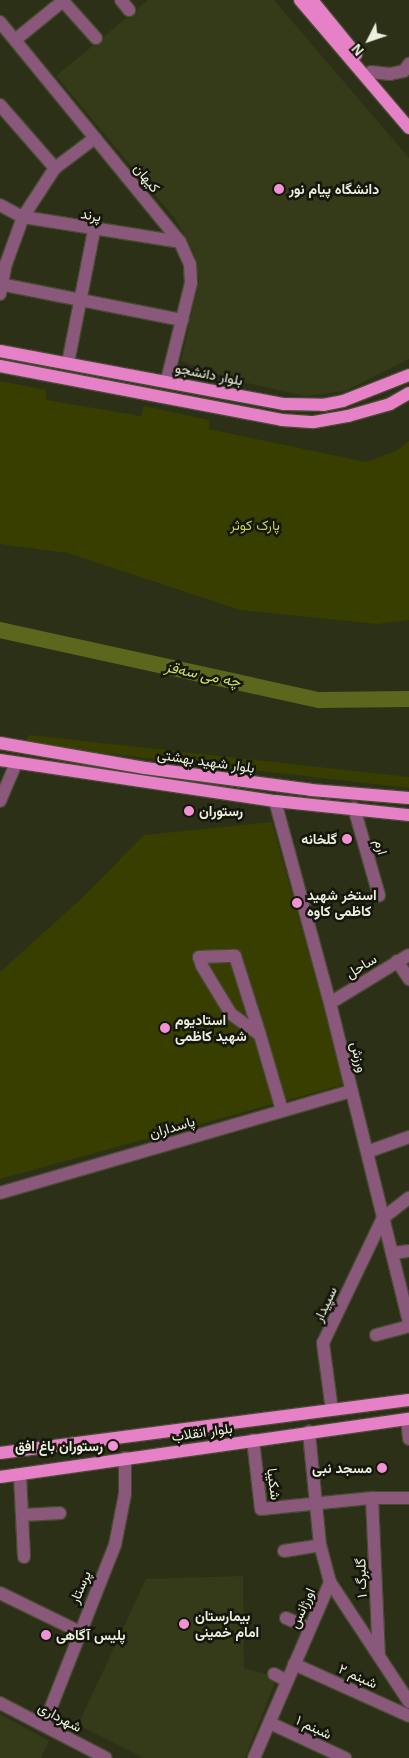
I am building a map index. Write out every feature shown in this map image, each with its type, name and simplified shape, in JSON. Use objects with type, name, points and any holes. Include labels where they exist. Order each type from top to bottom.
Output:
[{"type":"main road","points":[[300,0],[409,128]]},
{"type":"main road","points":[[312,0],[409,117]]},
{"type":"main road","name":"بلوار دانشجو","points":[[0,351],[167,380],[284,404],[323,405],[362,395],[409,375]]},
{"type":"main road","points":[[0,366],[282,420],[314,422],[348,416],[390,404],[409,394]]},
{"type":"main road","name":"بلوار شهید بهشتی","points":[[0,743],[22,749],[311,790],[409,798]]},
{"type":"main road","points":[[15,765],[22,749]]},
{"type":"main road","points":[[0,760],[15,765],[275,801],[409,815]]},
{"type":"main road","name":"بلوار انقلاب","points":[[0,1453],[409,1400]]},
{"type":"main road","name":"بلوار انقلاب","points":[[0,1477],[408,1419]]},
{"type":"main road","points":[[124,1458],[138,1435]]},
{"type":"street","points":[[15,40],[62,0],[96,38]]},
{"type":"street","points":[[120,0],[129,10]]},
{"type":"street","name":"کیهان","points":[[0,22],[180,242],[190,264],[191,283],[167,380]]},
{"type":"street","points":[[370,72],[390,74],[404,70],[409,64]]},
{"type":"street","points":[[0,105],[55,168]]},
{"type":"street","points":[[95,138],[55,168],[23,217],[3,262],[1,288],[82,299],[182,320]]},
{"type":"street","name":"پرند","points":[[0,205],[23,217],[94,231],[180,242]]},
{"type":"street","points":[[68,363],[94,231]]},
{"type":"street","points":[[1,796],[15,765]]},
{"type":"street","name":"ورزش","points":[[275,801],[330,1003],[366,1152],[394,1253],[409,1322]]},
{"type":"street","name":"ارم","points":[[354,808],[379,895]]},
{"type":"street","name":"ساحل","points":[[330,1003],[409,955]]},
{"type":"street","points":[[260,1035],[231,1014],[202,966],[199,956],[235,956],[260,1035],[282,1110]]},
{"type":"street","points":[[397,961],[409,979]]},
{"type":"street","name":"پاسداران","points":[[0,1192],[352,1090]]},
{"type":"street","points":[[366,1152],[409,1137]]},
{"type":"street","points":[[383,1218],[409,1198]]},
{"type":"street","name":"سپیدار","points":[[332,1410],[323,1343],[383,1218]]},
{"type":"street","points":[[394,1253],[409,1251]]},
{"type":"street","points":[[376,1335],[409,1326]]},
{"type":"street","points":[[408,1419],[409,1439]]},
{"type":"street","name":"اورژانس","points":[[254,1758],[308,1628],[330,1582],[320,1545],[309,1432]]},
{"type":"street","name":"شکیبا","points":[[253,1440],[261,1509],[316,1504]]},
{"type":"street","name":"پرستار","points":[[44,1724],[78,1631],[115,1545],[126,1494],[124,1458]]},
{"type":"street","points":[[20,1475],[24,1515],[24,1557]]},
{"type":"street","points":[[316,1504],[372,1498],[409,1498]]},
{"type":"street","name":"گلبرگ ۱","points":[[372,1498],[379,1656]]},
{"type":"street","points":[[24,1515],[60,1513]]},
{"type":"street","points":[[284,1551],[320,1545]]},
{"type":"street","points":[[330,1582],[409,1702]]},
{"type":"street","points":[[0,1592],[78,1631]]},
{"type":"street","points":[[286,1618],[308,1628]]},
{"type":"street","name":"شبنم ۲","points":[[294,1664],[409,1716]]},
{"type":"street","points":[[274,1674],[287,1681]]},
{"type":"street","name":"شهرداری","points":[[0,1703],[44,1724],[106,1758]]},
{"type":"street","name":"شبنم ۱","points":[[270,1723],[345,1758]]},
{"type":"shaded area","name":"دانشگاه پیام نور","points":[[148,0],[274,0],[409,158],[409,359],[345,391],[305,396],[234,380],[181,361],[199,280],[194,253],[176,220],[56,76]]},
{"type":"shaded area","name":"بیمارستان امام خمینی","points":[[243,1576],[244,1668],[277,1677],[245,1758],[144,1758],[78,1725],[146,1579]]},
{"type":"shaded area","points":[[0,1714],[49,1741],[41,1758],[0,1758]]},
{"type":"green space","name":"پارک کوثر","points":[[0,381],[46,390],[46,400],[141,416],[144,406],[209,420],[209,429],[366,462],[396,451],[409,441],[409,620],[377,624],[240,610],[68,553],[0,544]]},
{"type":"green space","points":[[29,735],[409,777],[409,788],[23,744]]},
{"type":"green space","name":"استادیوم شهید کاظمی","points":[[272,822],[346,1084],[0,1179],[0,972],[82,898],[144,835]]},
{"type":"waterway","name":"چە می سەقز","points":[[0,630],[319,700],[409,699]]},
{"type":"place","name":"دانشگاه پیام نور","points":[[279,189]]},
{"type":"place","name":"رستوران","points":[[189,811]]},
{"type":"place","name":"گلخانه","points":[[347,839]]},
{"type":"place","name":"استخر شهید کاظمی کاوه","points":[[297,903]]},
{"type":"place","name":"استادیوم شهید کاظمی","points":[[165,1028]]},
{"type":"place","name":"رستوران باغ افق","points":[[113,1446]]},
{"type":"place","name":"مسجد نبی","points":[[382,1468]]},
{"type":"place","name":"بیمارستان امام خمینی","points":[[184,1624]]},
{"type":"place","name":"پلیس آگاهی","points":[[46,1635]]}]
